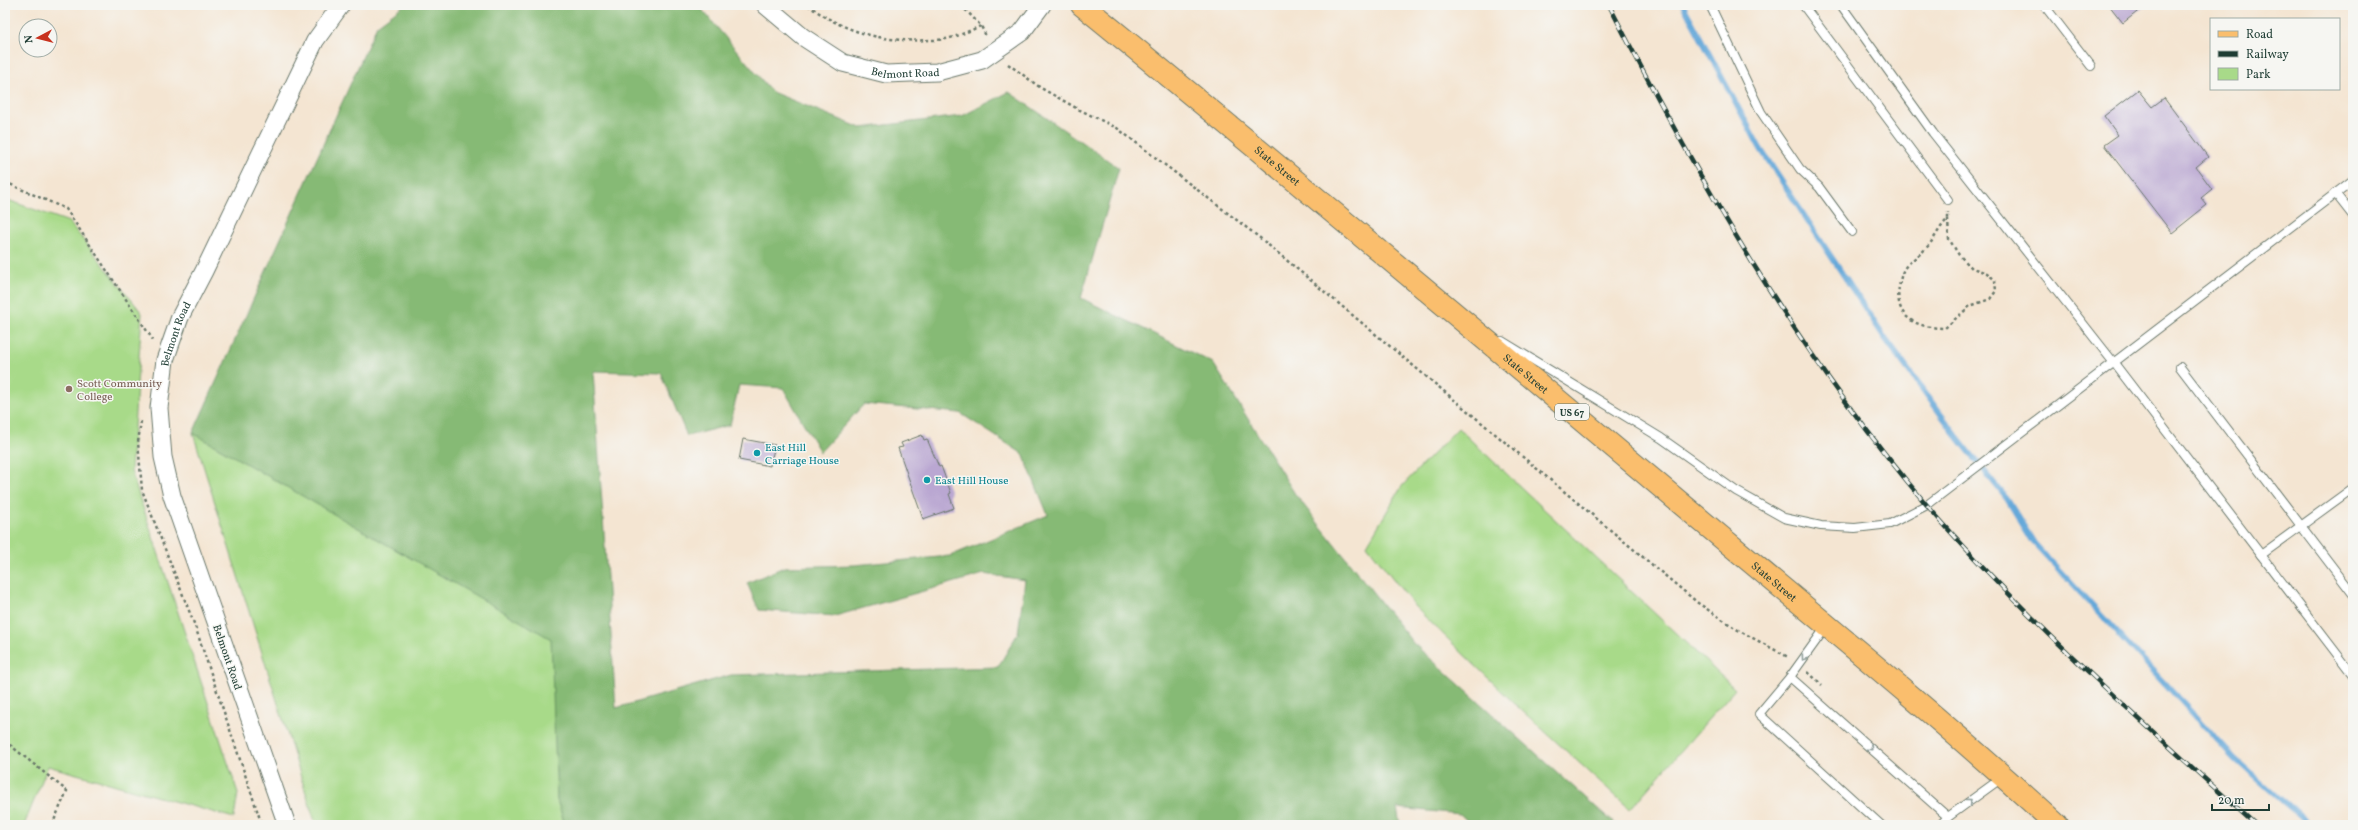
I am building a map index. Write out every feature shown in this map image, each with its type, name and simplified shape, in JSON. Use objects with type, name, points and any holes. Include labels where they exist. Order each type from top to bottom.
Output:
[{"type":"main road","name":"State Street","points":[[1082,5],[1241,134],[1827,626],[2004,776],[2057,825]]},
{"type":"street","name":"Belmont Road","points":[[287,825],[172,496],[163,457],[159,408],[165,360],[180,317],[204,271],[315,41],[341,5]]},
{"type":"street","name":"Belmont Road","points":[[765,5],[803,37],[843,63],[886,74],[936,72],[982,60],[1022,32],[1042,5]]},
{"type":"lane","points":[[1710,5],[1761,112],[1800,169],[1819,187],[1852,232]]},
{"type":"lane","points":[[1803,5],[1948,200]]},
{"type":"lane","points":[[1841,5],[1933,133],[2114,362],[2353,675]]},
{"type":"lane","points":[[2044,5],[2091,66]]},
{"type":"lane","points":[[1448,308],[1661,438],[1736,490],[1784,518],[1821,526],[1855,528],[1890,524],[1927,505],[2353,180]]},
{"type":"lane","points":[[2335,193],[2353,216]]},
{"type":"lane","points":[[2180,367],[2353,594]]},
{"type":"lane","points":[[2261,555],[2302,527],[2353,488]]},
{"type":"lane","points":[[1827,626],[1790,677],[1759,714],[1881,825]]},
{"type":"lane","points":[[1790,677],[1948,817]]},
{"type":"lane","points":[[1940,825],[1948,817],[2004,776]]},
{"type":"path","points":[[808,5],[822,16],[847,29],[885,40],[914,41],[949,39],[981,26]]},
{"type":"path","points":[[961,5],[981,26],[993,52],[1041,88],[1117,128],[1260,238],[1698,603],[1738,630],[1800,664],[1823,686]]},
{"type":"path","points":[[5,182],[66,209],[153,340]]},
{"type":"path","points":[[1948,200],[1949,239],[1959,255],[1972,268],[1987,273],[1996,280],[1996,291],[1990,299],[1970,306],[1945,328],[1936,328],[1908,319],[1901,313],[1897,297],[1900,277],[1905,268],[1929,245],[1940,226],[1948,219]]},
{"type":"path","points":[[152,347],[155,333]]},
{"type":"path","points":[[141,413],[138,442],[142,490],[195,626],[262,825]]},
{"type":"path","points":[[5,741],[67,791],[52,825]]},
{"type":"green space","points":[[404,5],[698,5],[772,92],[861,128],[962,116],[1009,92],[1119,168],[1081,298],[1213,363],[1295,494],[1413,643],[1616,825],[1472,825],[1460,814],[1397,808],[1400,825],[565,825],[557,800],[551,639],[193,433],[377,25]],"holes":[[[593,371],[661,373],[687,436],[730,425],[739,385],[783,388],[820,452],[864,404],[960,413],[1023,454],[1048,515],[950,556],[854,565],[784,567],[747,583],[759,610],[835,616],[984,574],[1025,580],[1018,633],[998,667],[731,675],[616,708]]]},
{"type":"green space","name":"Scott Community College","points":[[5,199],[69,222],[142,313],[131,471],[238,793],[234,818],[48,766],[24,825],[5,825]]},
{"type":"green space","points":[[1458,428],[1735,689],[1630,809],[1518,707],[1415,607],[1367,545],[1402,486]]},
{"type":"green space","points":[[193,433],[552,639],[557,800],[565,825],[316,825]]},
{"type":"building","points":[[2109,5],[2146,5],[2123,23]]},
{"type":"building","points":[[2138,90],[2152,107],[2164,98],[2208,157],[2196,167],[2212,189],[2201,198],[2207,205],[2172,233],[2104,145],[2118,135],[2104,116]]},
{"type":"building","name":"East Hill House","points":[[922,435],[924,440],[927,439],[939,467],[941,466],[951,493],[949,494],[954,508],[923,519],[898,448],[903,447],[901,443]]},
{"type":"building","name":"East Hill Carriage House","points":[[743,439],[775,445],[770,466],[739,460]]},
{"type":"waterway","points":[[1683,5],[1760,148],[1884,337],[1956,435],[2007,499],[2034,543],[2235,759],[2310,825]]},
{"type":"railway","points":[[1609,5],[1678,136],[1753,264],[1835,387],[1879,446],[1926,504],[2004,589],[2128,709],[2256,825]]},
{"type":"place","name":"Scott Community College","points":[[69,389]]},
{"type":"place","name":"East Hill Carriage House","points":[[757,453]]},
{"type":"place","name":"East Hill House","points":[[927,480]]}]
